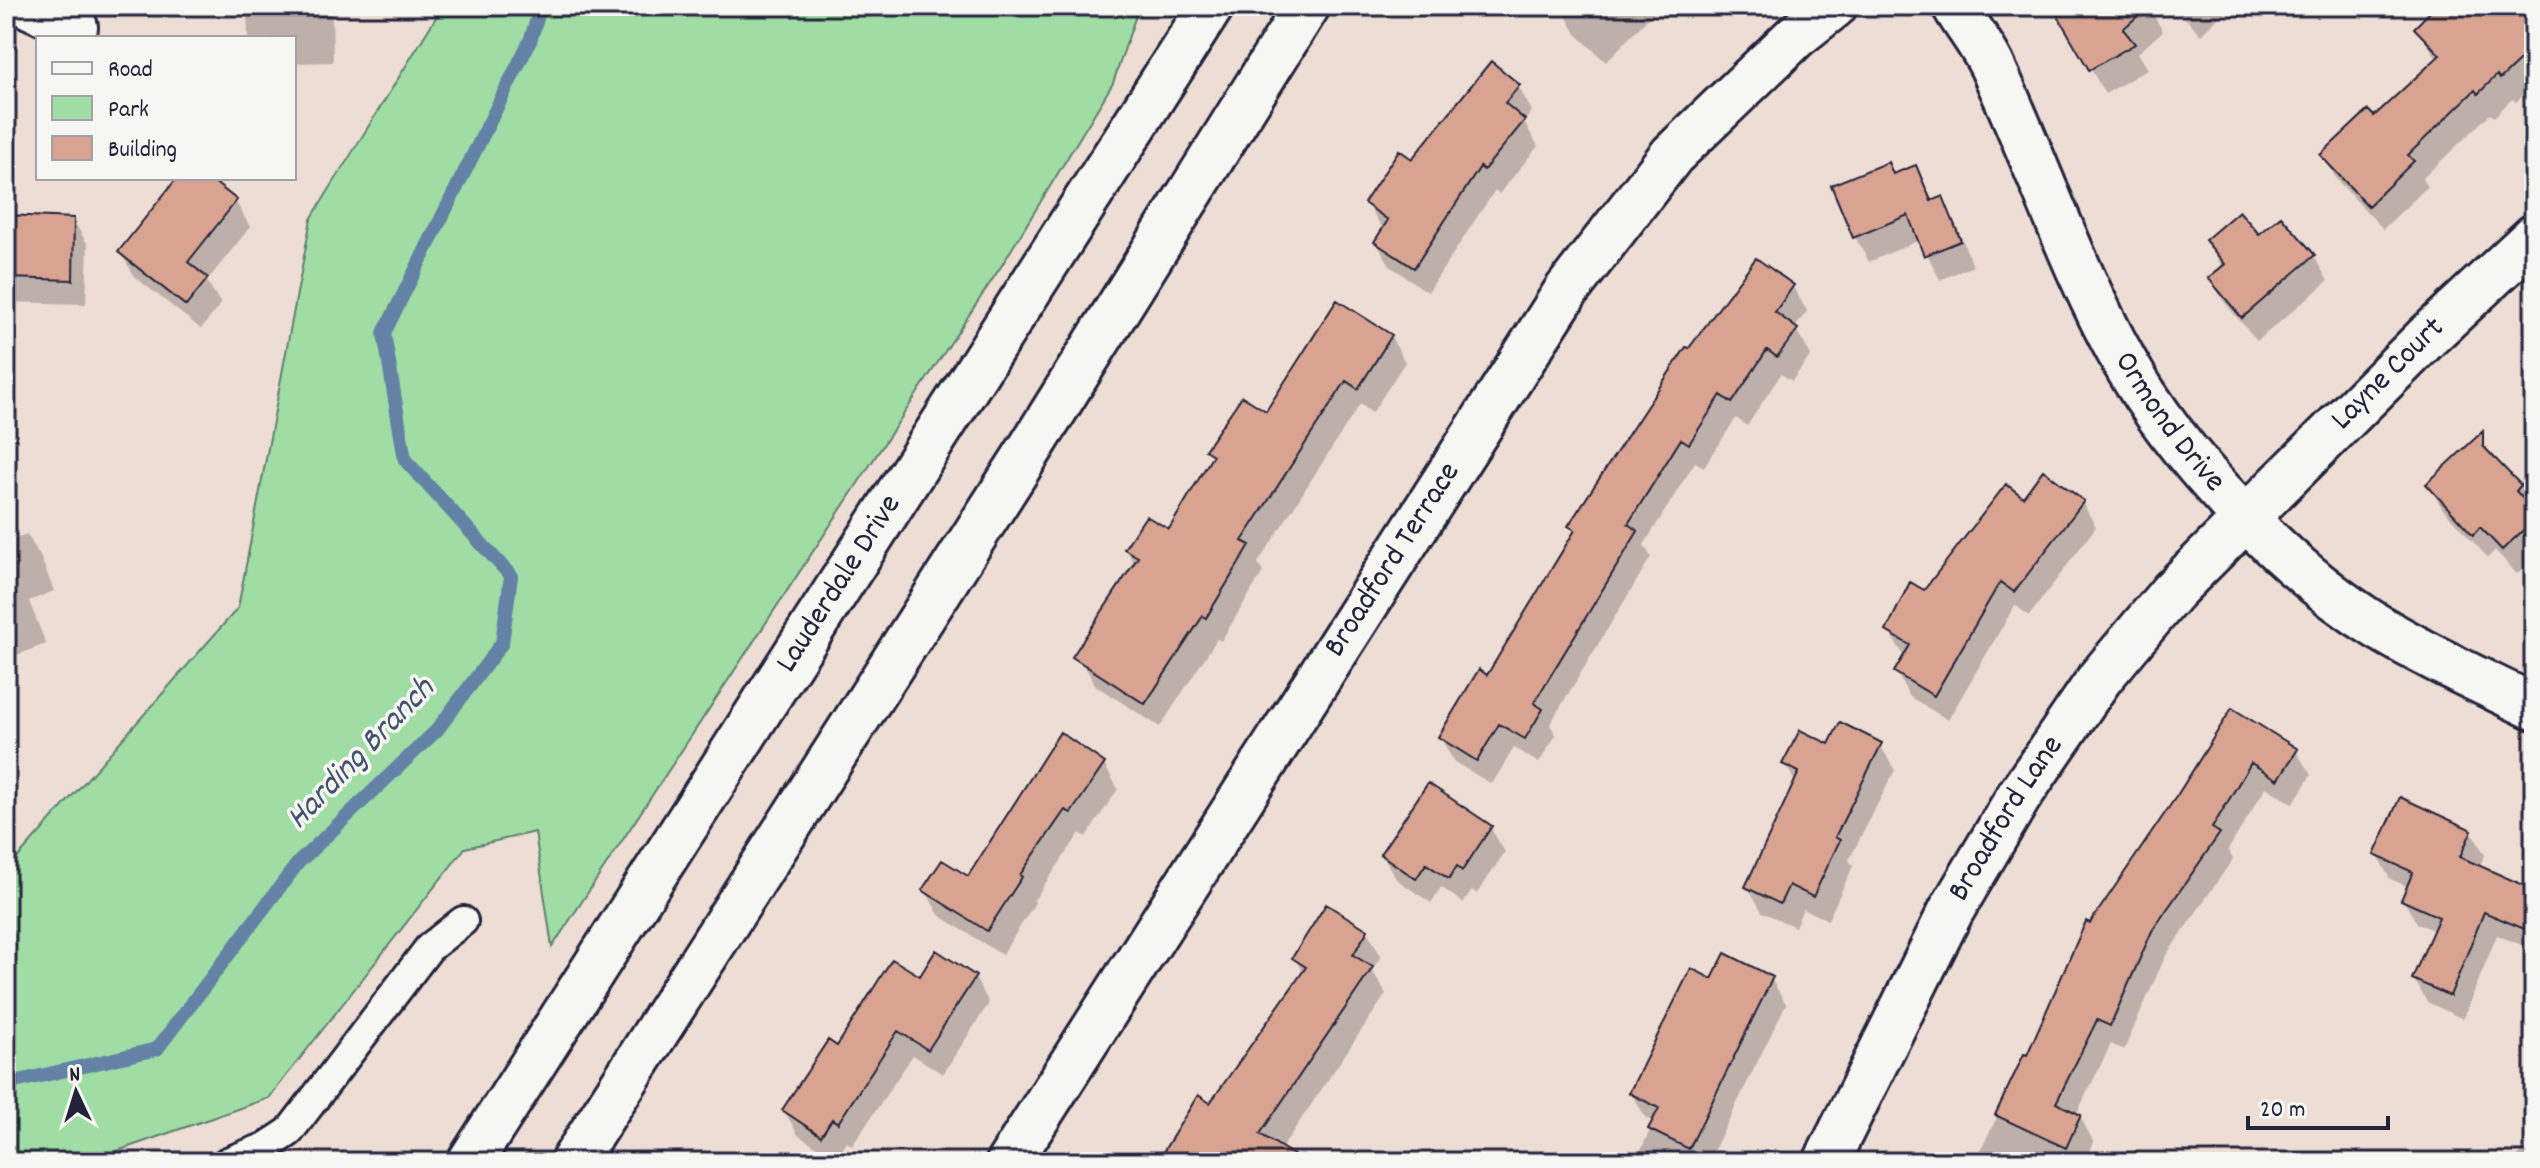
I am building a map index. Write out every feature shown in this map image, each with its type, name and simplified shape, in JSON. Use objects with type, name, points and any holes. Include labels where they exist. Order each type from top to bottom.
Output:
[{"type":"street","points":[[30,6],[75,27]]},
{"type":"street","name":"Lauderdale Drive","points":[[470,1162],[1211,6]]},
{"type":"street","points":[[573,1162],[1032,446],[1307,6]]},
{"type":"street","name":"Broadford Terrace","points":[[1009,1162],[1567,290],[1672,155],[1796,36],[1834,6]]},
{"type":"street","name":"Ormond Drive","points":[[1955,6],[1992,64],[2089,292],[2125,363],[2170,433],[2246,518],[2296,567],[2374,625],[2434,659],[2534,707]]},
{"type":"street","name":"Layne Court","points":[[2246,518],[2427,337],[2534,237]]},
{"type":"street","name":"Broadford Lane","points":[[1826,1162],[1951,911],[2019,796],[2100,678],[2173,591],[2246,518]]},
{"type":"lane","points":[[227,1162],[266,1147],[289,1132],[429,948],[463,921]]},
{"type":"green space","points":[[443,6],[1139,6],[1113,83],[1002,265],[552,947],[535,832],[465,848],[269,1098],[100,1157],[94,1162],[6,1162],[6,871],[238,608],[311,219]]},
{"type":"building","points":[[2052,6],[2149,6],[2123,29],[2135,44],[2089,70]]},
{"type":"building","points":[[2436,6],[2534,6],[2534,47],[2500,79],[2497,75],[2478,94],[2475,90],[2408,155],[2414,161],[2368,206],[2320,155],[2368,110],[2374,116],[2440,55],[2414,28]]},
{"type":"building","points":[[1491,61],[1520,85],[1505,103],[1525,120],[1484,170],[1480,167],[1414,268],[1374,242],[1388,220],[1364,203],[1399,150],[1412,159]]},
{"type":"building","points":[[1888,162],[1893,174],[1916,165],[1931,201],[1943,196],[1961,241],[1924,256],[1908,215],[1853,238],[1831,185]]},
{"type":"building","points":[[175,180],[212,180],[237,200],[188,262],[208,278],[186,306],[118,252]]},
{"type":"building","points":[[2239,211],[2259,234],[2281,216],[2315,255],[2242,318],[2208,278],[2225,264],[2205,240]]},
{"type":"building","points":[[6,215],[74,218],[73,280],[6,278]]},
{"type":"building","points":[[1756,258],[1794,285],[1775,312],[1798,329],[1777,357],[1767,350],[1732,403],[1721,395],[1689,444],[1681,439],[1628,524],[1638,531],[1534,703],[1543,709],[1525,739],[1499,724],[1477,761],[1438,737],[1479,669],[1487,675],[1575,530],[1568,526],[1686,347],[1689,348]]},
{"type":"building","points":[[1337,300],[1392,335],[1358,389],[1346,381],[1242,541],[1250,545],[1206,618],[1203,616],[1145,704],[1072,657],[1138,557],[1124,549],[1146,516],[1169,529],[1213,455],[1205,450],[1242,396],[1266,411]]},
{"type":"building","points":[[2483,431],[2483,446],[2521,485],[2516,491],[2534,511],[2534,520],[2502,550],[2480,527],[2473,535],[2426,484]]},
{"type":"building","points":[[2043,470],[2084,501],[2014,592],[2000,582],[1934,696],[1894,672],[1910,645],[1886,631],[1910,582],[1924,590],[2006,484],[2023,497]]},
{"type":"building","points":[[2232,708],[2298,749],[2278,780],[2251,763],[2212,828],[2220,833],[2152,931],[2110,1026],[2097,1020],[2056,1103],[2081,1115],[2066,1148],[1995,1115],[2024,1054],[2027,1055],[2086,921],[2090,923]]},
{"type":"building","points":[[1840,722],[1882,743],[1835,837],[1840,840],[1813,897],[1789,885],[1780,904],[1745,887],[1799,772],[1782,764],[1800,730],[1829,744]]},
{"type":"building","points":[[1060,732],[1105,763],[1071,813],[1065,810],[1020,875],[1022,877],[987,931],[922,890],[942,860],[968,876]]},
{"type":"building","points":[[1428,783],[1492,826],[1462,871],[1457,866],[1449,879],[1426,864],[1416,879],[1380,854]]},
{"type":"building","points":[[2400,797],[2472,830],[2460,857],[2534,890],[2534,933],[2484,912],[2450,996],[2412,979],[2439,917],[2401,900],[2413,872],[2374,855]]},
{"type":"building","points":[[1326,904],[1368,930],[1353,955],[1373,967],[1260,1134],[1305,1162],[1157,1162],[1198,1095],[1210,1103],[1306,967],[1292,958]]},
{"type":"building","points":[[936,950],[976,976],[928,1050],[898,1031],[838,1123],[832,1119],[821,1136],[782,1110],[828,1040],[837,1046],[892,959],[920,976]]},
{"type":"building","points":[[1725,953],[1773,977],[1689,1149],[1648,1129],[1659,1108],[1629,1093],[1691,968],[1712,979]]},
{"type":"waterway","name":"Harding Branch","points":[[6,1084],[157,1049],[298,863],[437,730],[502,643],[511,576],[405,460],[384,333],[530,41],[541,6]]}]
